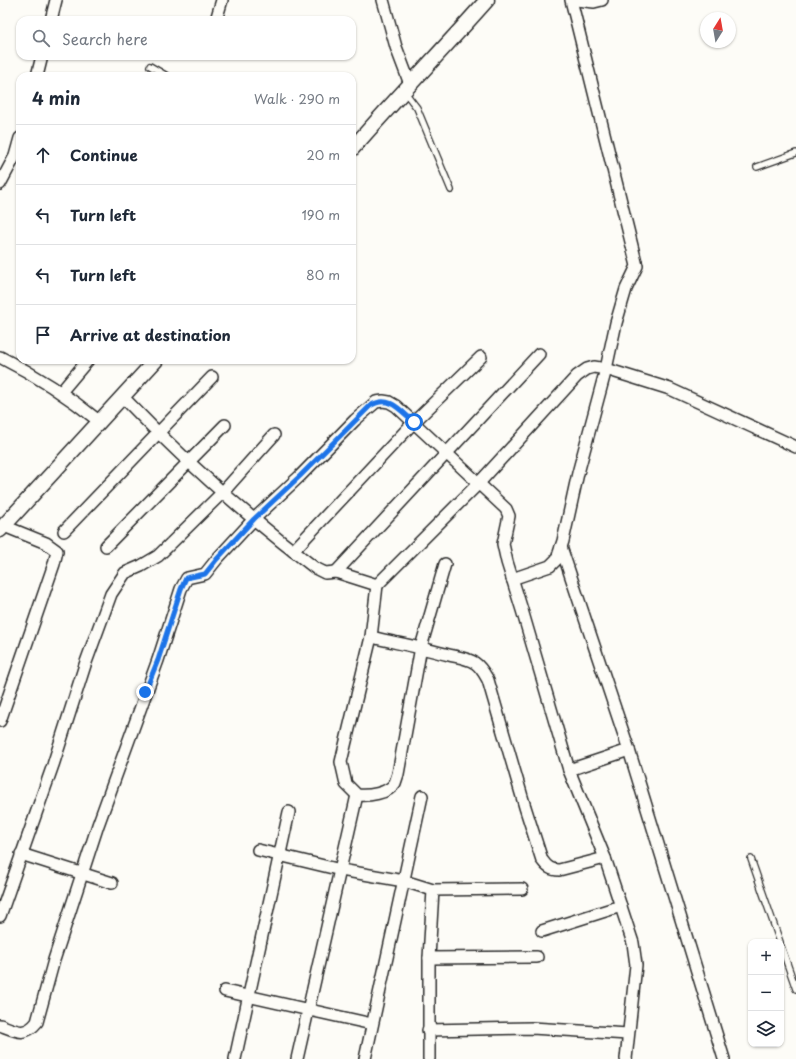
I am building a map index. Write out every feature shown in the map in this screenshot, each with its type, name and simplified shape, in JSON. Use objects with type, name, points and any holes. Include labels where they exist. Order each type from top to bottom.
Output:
[{"type":"street","points":[[52,16],[56,0]]},
{"type":"street","points":[[217,16],[222,0]]},
{"type":"street","points":[[383,0],[407,87]]},
{"type":"street","points":[[356,144],[487,0]]},
{"type":"street","points":[[512,579],[550,566],[557,559],[578,473],[606,370],[616,323],[626,289],[637,266],[571,0]]},
{"type":"street","points":[[576,0],[594,2],[602,0]]},
{"type":"street","points":[[38,72],[41,60]]},
{"type":"street","points":[[0,184],[16,152]]},
{"type":"street","points":[[336,572],[539,354]]},
{"type":"street","points":[[0,357],[43,380],[100,422]]},
{"type":"street","points":[[293,551],[414,422],[481,357]]},
{"type":"street","points":[[61,392],[85,364]]},
{"type":"street","points":[[445,564],[421,648],[398,774],[394,784],[387,790],[366,796],[357,795],[346,784],[341,762],[371,637],[377,585],[479,483],[583,371],[591,367],[606,370],[670,389],[796,446]]},
{"type":"street","points":[[0,721],[54,564],[57,551],[46,543],[2,528],[148,369]]},
{"type":"street","points":[[64,531],[212,378]]},
{"type":"street","points":[[123,397],[158,434],[189,463],[254,519],[315,568],[325,573],[336,572],[377,585]]},
{"type":"street","points":[[0,1025],[19,1032],[32,1028],[37,1022],[54,960],[103,811],[186,578],[205,574],[254,519],[300,476],[355,420],[376,402],[383,401],[389,402],[396,406],[414,422],[506,509],[509,514],[503,544],[507,562],[569,770],[605,858],[633,943],[636,964],[626,1059]]},
{"type":"street","points":[[106,546],[225,425]]},
{"type":"street","points":[[0,916],[53,765],[85,665],[112,594],[125,573],[158,556],[223,492],[274,435]]},
{"type":"street","points":[[561,547],[629,750],[724,1059]]},
{"type":"street","points":[[371,637],[474,662],[484,671],[488,680],[525,807],[542,860],[546,867],[553,870],[560,870],[605,858]]},
{"type":"street","points":[[569,770],[629,750]]},
{"type":"street","points":[[297,1059],[357,795]]},
{"type":"street","points":[[365,1059],[422,796]]},
{"type":"street","points":[[235,1059],[290,812]]},
{"type":"street","points":[[258,850],[341,870],[404,881],[433,890],[522,889]]},
{"type":"street","points":[[21,854],[112,883]]},
{"type":"street","points":[[429,1059],[429,958],[433,890]]},
{"type":"street","points":[[542,931],[621,906]]},
{"type":"street","points":[[429,958],[537,957]]},
{"type":"street","points":[[225,990],[372,1024]]},
{"type":"street","points":[[428,1030],[532,1028],[628,1034]]},
{"type":"lane","points":[[150,66],[160,72]]},
{"type":"lane","points":[[407,87],[451,190]]},
{"type":"lane","points":[[757,167],[796,153]]},
{"type":"lane","points":[[751,859],[779,939]]},
{"type":"lane","points":[[784,955],[796,989]]},
{"type":"route","points":[[145,692],[158,660],[186,578],[205,574],[254,519],[300,476],[370,406],[376,402],[389,402],[396,406],[414,422]]}]
